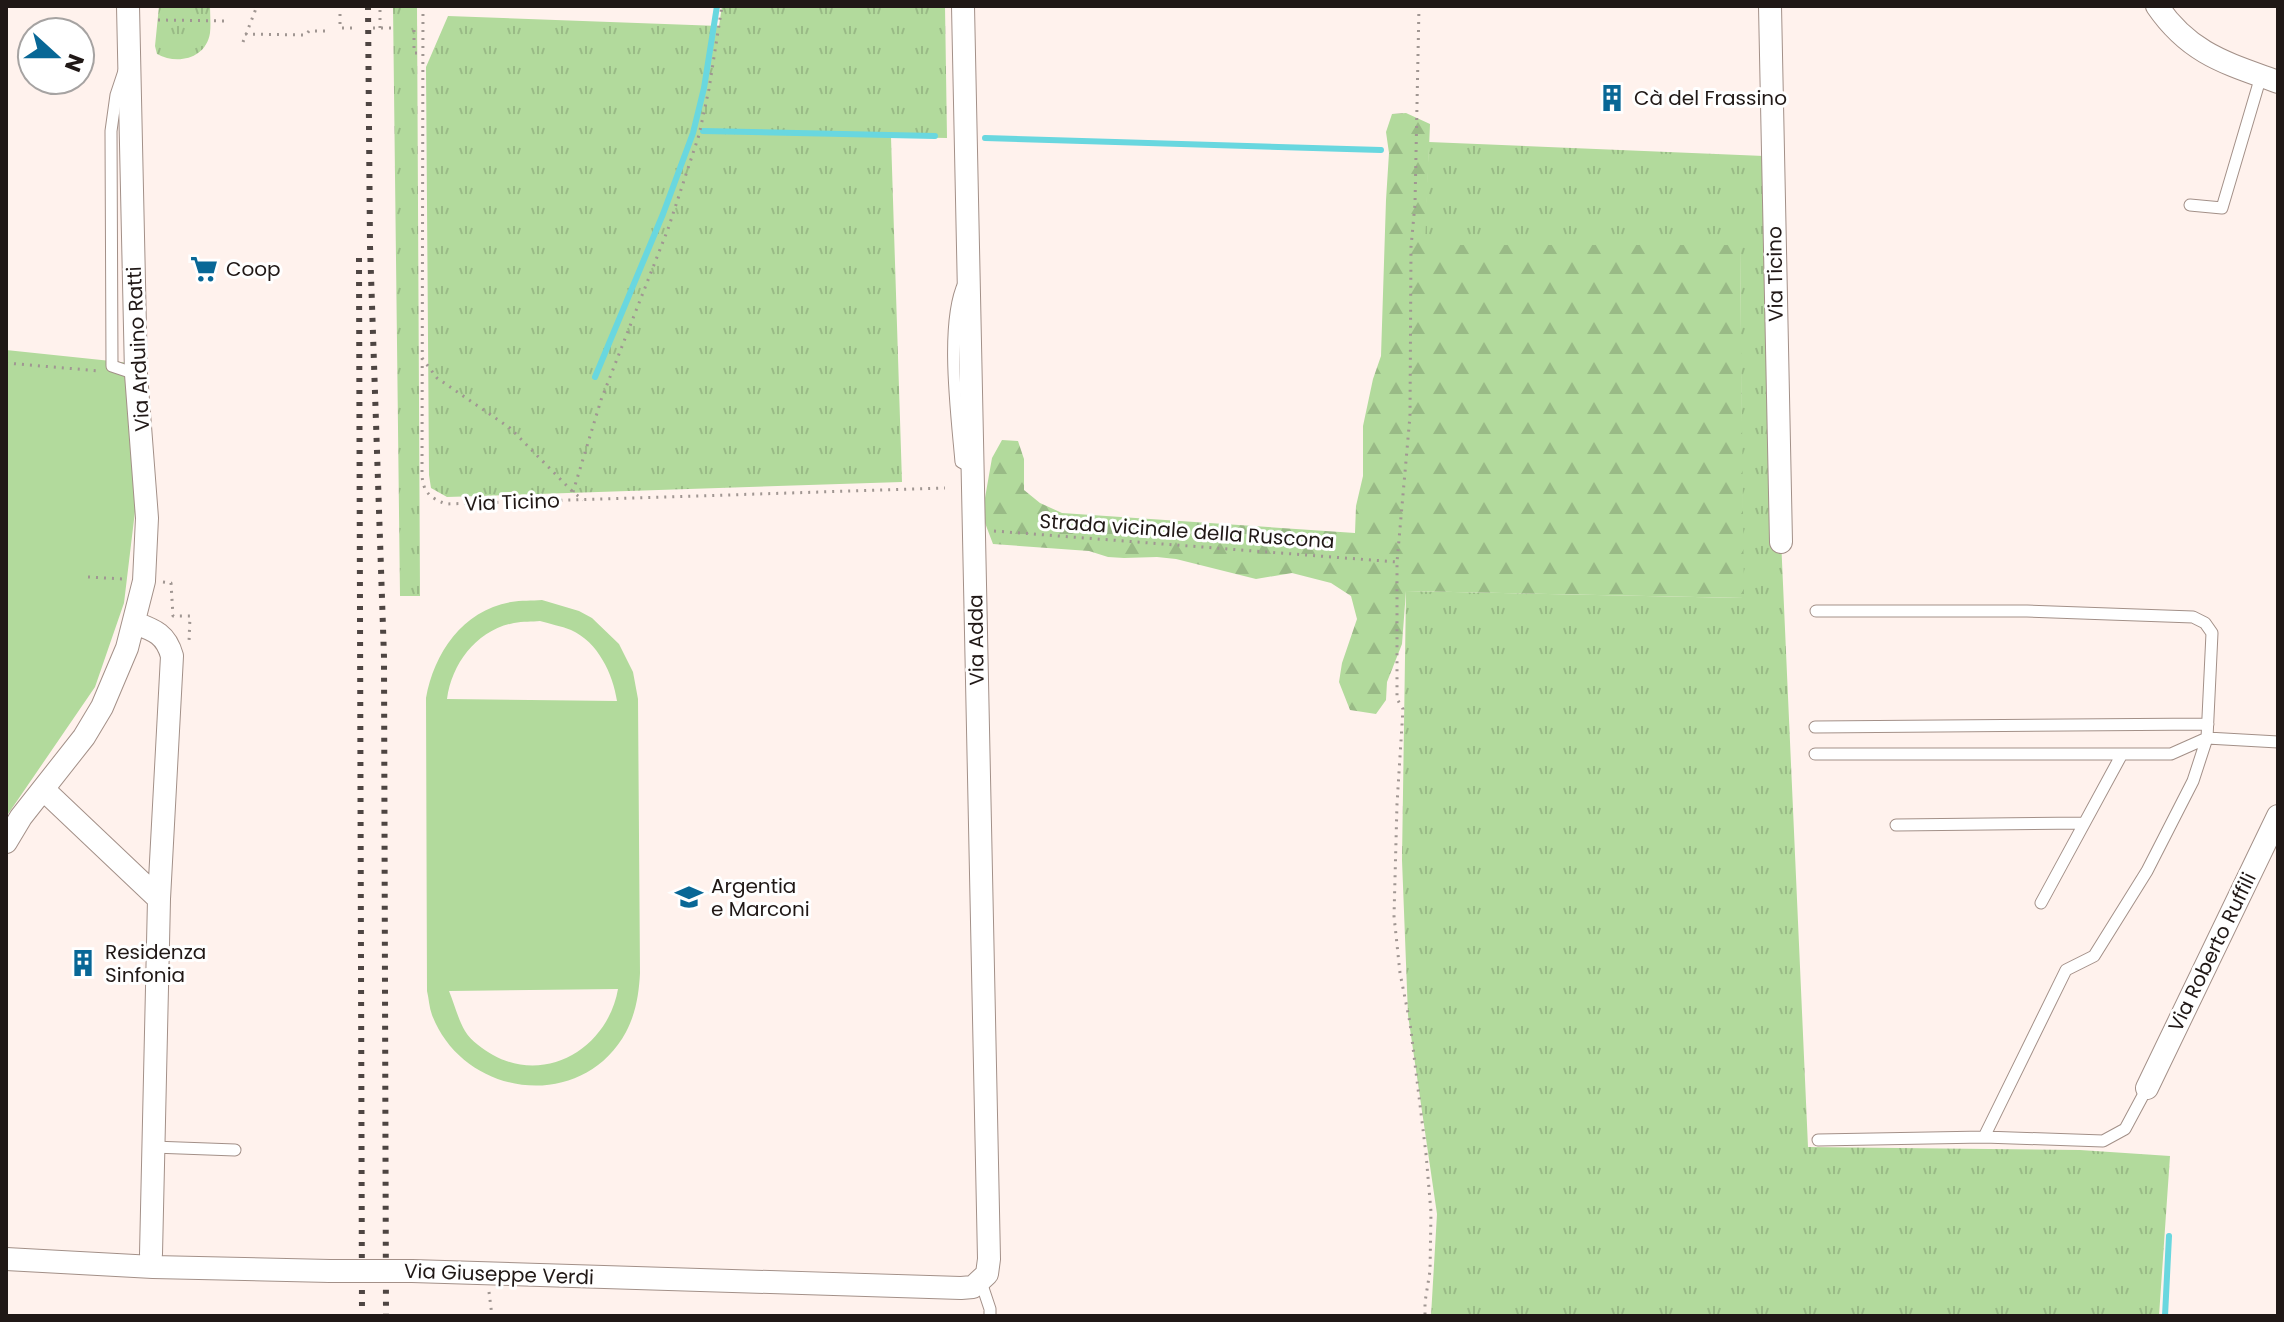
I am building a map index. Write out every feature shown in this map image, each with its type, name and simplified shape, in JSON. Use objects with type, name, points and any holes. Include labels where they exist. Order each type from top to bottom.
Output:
[{"type":"street","name":"Via Arduino Ratti","points":[[10,828],[84,737],[102,707],[135,623],[144,581],[146,486],[136,374],[128,6]]},
{"type":"street","name":"Via Adda","points":[[963,6],[989,1259],[984,1278]]},
{"type":"street","name":"Via Ticino","points":[[1770,6],[1781,542]]},
{"type":"street","points":[[2157,6],[2175,28],[2215,60],[2269,79]]},
{"type":"street","points":[[135,623],[161,634],[172,656],[159,899],[151,1254]]},
{"type":"street","points":[[43,789],[159,899]]},
{"type":"street","name":"Via Roberto Ruffili","points":[[2147,1088],[2278,816]]},
{"type":"street","name":"Via Giuseppe Verdi","points":[[6,1259],[153,1267],[412,1271],[961,1288],[973,1287],[984,1278]]},
{"type":"lane","points":[[2190,205],[2222,208],[2269,79]]},
{"type":"lane","points":[[1816,611],[2027,611],[2193,617],[2205,623],[2212,633],[2207,738],[2193,781],[2147,871],[2094,956],[2066,970],[1984,1137]]},
{"type":"lane","points":[[1815,727],[2208,724]]},
{"type":"lane","points":[[1815,754],[2171,754],[2207,738],[2278,742]]},
{"type":"lane","points":[[2041,903],[2122,754]]},
{"type":"lane","points":[[1896,825],[2084,823]]},
{"type":"lane","points":[[1818,1140],[1984,1137],[2103,1141],[2125,1129],[2147,1088]]},
{"type":"lane","points":[[153,1147],[235,1150]]},
{"type":"lane","name":"Via Adda","points":[[984,1278],[990,1316]]},
{"type":"path","points":[[243,42],[257,6]]},
{"type":"path","points":[[340,6],[340,28],[354,28]]},
{"type":"path","points":[[380,6],[380,28]]},
{"type":"path","name":"Via Ticino","points":[[423,6],[422,475],[424,489],[430,497],[446,504],[945,488]]},
{"type":"path","points":[[573,492],[601,400],[668,229],[699,135],[722,6]]},
{"type":"path","points":[[1419,6],[1415,204],[1411,247],[1410,416],[1397,562],[1397,699],[1403,709],[1394,916],[1400,973],[1410,1023],[1431,1212],[1425,1316]]},
{"type":"path","points":[[158,20],[228,21]]},
{"type":"path","points":[[373,28],[393,28]]},
{"type":"path","points":[[414,30],[414,53],[422,53]]},
{"type":"path","points":[[245,34],[306,35],[309,31],[325,31]]},
{"type":"path","points":[[422,358],[437,378],[510,428],[583,500]]},
{"type":"path","points":[[6,363],[100,371]]},
{"type":"path","name":"Strada vicinale della Ruscona","points":[[973,530],[1397,562]]},
{"type":"path","points":[[88,577],[131,580]]},
{"type":"path","points":[[488,1283],[492,1316]]},
{"type":"green space","points":[[159,6],[210,6],[210,33],[203,49],[182,59],[157,54]]},
{"type":"green space","points":[[393,6],[417,6],[420,596],[400,596]]},
{"type":"green space","points":[[722,6],[945,6],[947,138],[891,137],[902,482],[447,497],[431,488],[426,67],[448,16],[719,26]]},
{"type":"green space","points":[[1406,113],[1430,124],[1425,245],[1740,245],[1744,598],[1406,591],[1402,644],[1387,682],[1386,700],[1376,714],[1350,710],[1339,682],[1357,619],[1351,596],[1331,583],[1292,573],[1256,579],[1176,559],[1108,557],[1089,551],[993,544],[982,515],[992,458],[1002,440],[1018,441],[1024,459],[1024,490],[1040,503],[1062,513],[1355,533],[1356,506],[1363,476],[1363,426],[1381,356],[1389,153],[1386,132],[1392,114]]},
{"type":"green space","points":[[1429,142],[1764,156],[1808,1147],[2080,1150],[2170,1156],[2159,1316],[1431,1316],[1437,1214],[1408,1015],[1402,860],[1406,591],[1743,598],[1740,246],[1424,245]]},
{"type":"green space","points":[[6,350],[130,363],[136,503],[124,603],[95,687],[6,817]]},
{"type":"green space","points":[[542,600],[592,618],[619,644],[633,672],[638,699],[640,973],[629,1025],[606,1058],[582,1075],[554,1084],[524,1085],[496,1078],[470,1064],[448,1043],[430,1009],[427,991],[426,698],[436,665],[465,624],[494,607],[515,601]],"holes":[[[540,621],[571,630],[589,642],[608,670],[617,701],[447,699],[454,673],[468,650],[478,641],[501,627],[517,622]],[[618,989],[612,1010],[602,1028],[588,1043],[554,1063],[534,1066],[513,1063],[493,1055],[474,1041],[463,1026],[449,991]]]},
{"type":"waterway","points":[[595,377],[693,133],[704,88],[717,6]]},
{"type":"waterway","points":[[703,131],[935,136]]},
{"type":"waterway","points":[[985,138],[1381,150]]},
{"type":"waterway","points":[[2165,1316],[2169,1236]]},
{"type":"railway","points":[[368,6],[370,246],[384,657],[386,1316]]},
{"type":"railway","points":[[359,258],[362,1316]]},
{"type":"place","name":"Cà del Frassino","points":[[1612,98]]},
{"type":"place","name":"Coop","points":[[204,269]]},
{"type":"place","name":"Argentia e Marconi","points":[[689,897]]},
{"type":"place","name":"Residenza Sinfonia","points":[[83,963]]}]
